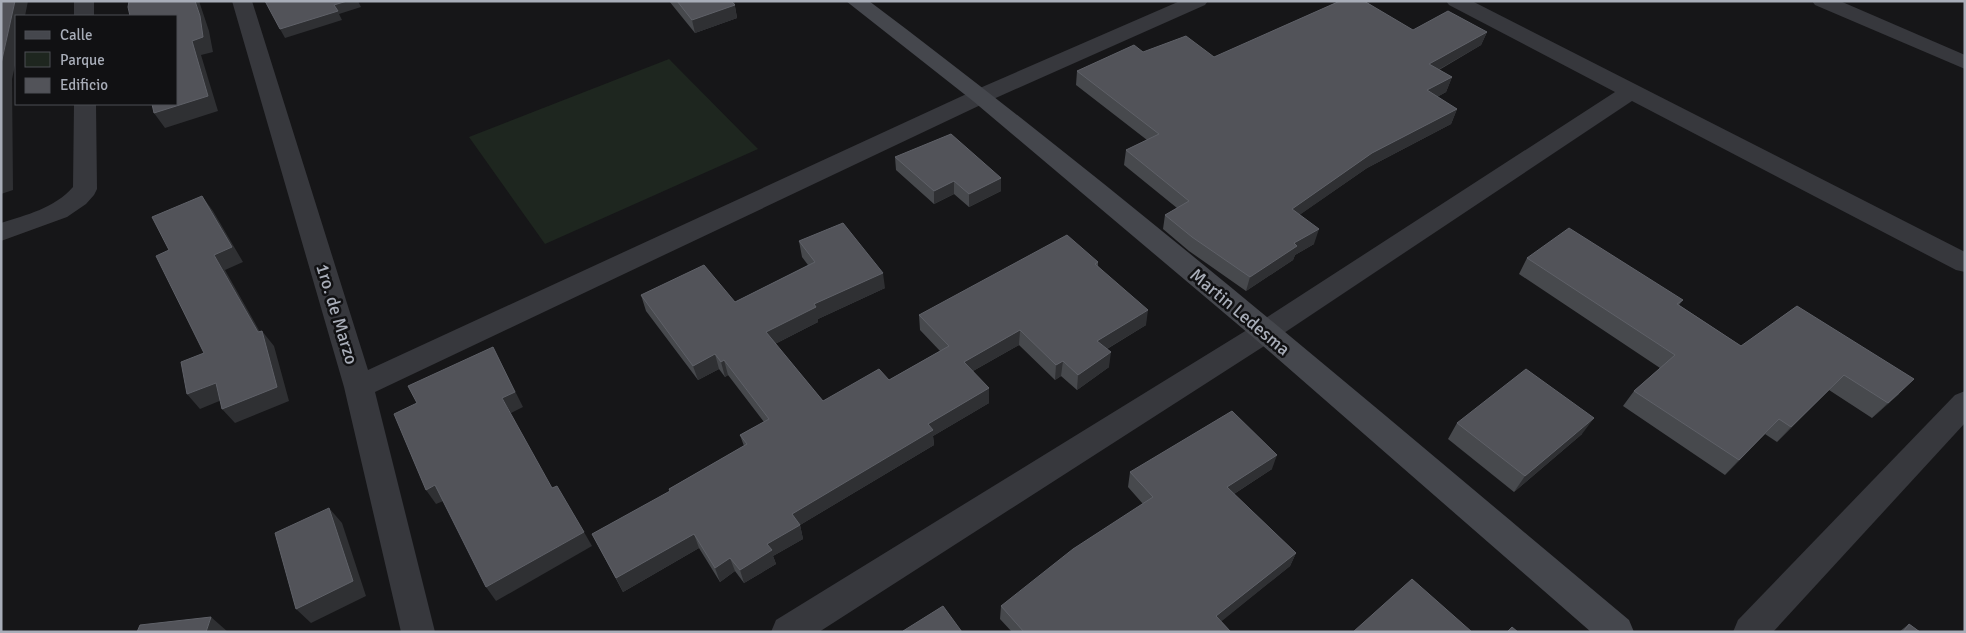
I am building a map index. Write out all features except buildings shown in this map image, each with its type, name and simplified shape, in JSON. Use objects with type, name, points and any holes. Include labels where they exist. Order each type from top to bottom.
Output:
[{"type":"street","points":[[84,1],[84,15]]},
{"type":"street","name":"1ro. de Marzo","points":[[242,1],[359,387],[418,632]]},
{"type":"street","name":"Martin Ledesma","points":[[856,1],[980,96],[1265,332],[1617,632]]},
{"type":"street","points":[[359,387],[980,96],[1198,1]]},
{"type":"street","points":[[1456,1],[1965,263]]},
{"type":"street","points":[[1822,1],[1965,63]]},
{"type":"street","points":[[788,632],[1265,332],[1630,91]]},
{"type":"street","points":[[1,232],[63,209],[79,199],[85,189],[85,105]]},
{"type":"street","points":[[1750,632],[1965,403]]},
{"type":"green space","points":[[669,59],[758,149],[545,244],[469,137]]}]
